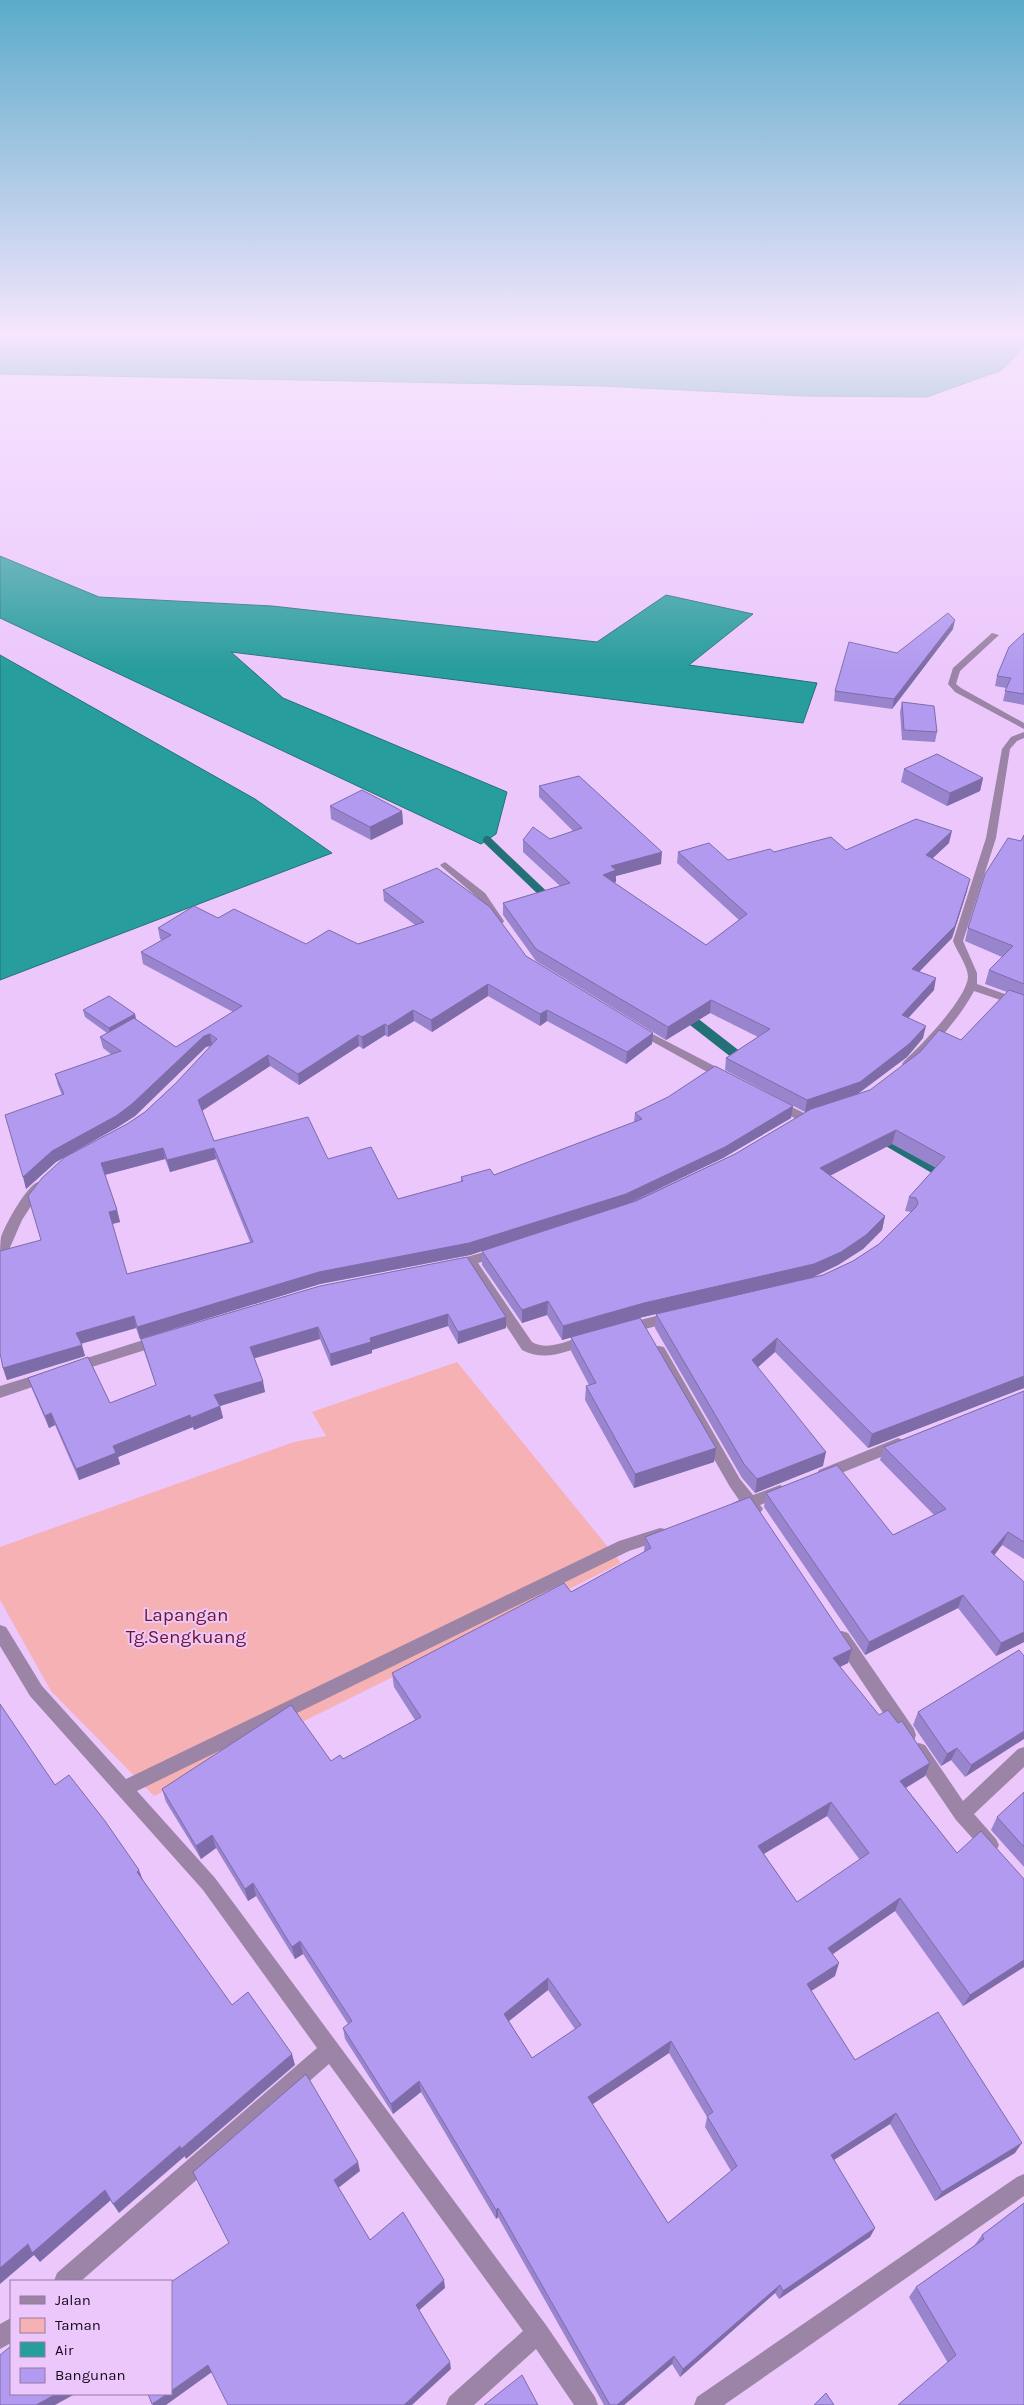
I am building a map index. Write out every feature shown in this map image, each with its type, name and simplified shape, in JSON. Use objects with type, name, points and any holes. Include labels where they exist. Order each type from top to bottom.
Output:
[{"type":"street","points":[[995,634],[956,670],[952,684],[958,690],[1024,726]]},
{"type":"street","points":[[898,1072],[912,1062],[955,1012],[971,986],[973,978],[958,941],[991,838],[1006,749],[1014,739],[1024,735]]},
{"type":"street","points":[[446,865],[481,895],[509,933]]},
{"type":"street","points":[[971,986],[1024,1005]]},
{"type":"street","points":[[632,1026],[735,1082]]},
{"type":"street","points":[[770,1100],[804,1118]]},
{"type":"street","points":[[787,1128],[804,1118],[820,1112]]},
{"type":"street","points":[[0,1256],[4,1242],[25,1204],[46,1177]]},
{"type":"street","points":[[443,1268],[471,1262],[509,1250]]},
{"type":"street","points":[[471,1262],[531,1350],[543,1352],[597,1336]]},
{"type":"street","points":[[616,1331],[681,1315]]},
{"type":"street","points":[[643,1324],[701,1420],[735,1483],[762,1519]]},
{"type":"street","points":[[0,1392],[171,1336]]},
{"type":"street","points":[[814,1477],[915,1438]]},
{"type":"street","points":[[724,1512],[796,1485]]},
{"type":"street","points":[[123,1789],[624,1546],[678,1527]]},
{"type":"street","points":[[834,1626],[962,1814],[999,1856]]},
{"type":"street","points":[[0,1632],[36,1691],[209,1884],[538,2333],[587,2405]]},
{"type":"street","points":[[962,1814],[1024,1756]]},
{"type":"street","points":[[66,2280],[330,2050]]},
{"type":"street","points":[[705,2405],[1024,2184]]},
{"type":"street","points":[[0,2338],[10,2329]]},
{"type":"street","points":[[457,2405],[538,2333]]},
{"type":"green space","name":"Lapangan Tg.Sengkuang","points":[[457,1362],[621,1563],[154,1796],[51,1691],[0,1600],[0,1547],[294,1442],[326,1436],[312,1412]]},
{"type":"water","points":[[0,556],[99,597],[272,606],[597,642],[666,595],[753,614],[689,665],[817,683],[803,723],[231,652],[283,698],[507,792],[496,834],[481,844],[0,618]]},
{"type":"water","points":[[0,655],[255,799],[332,853],[0,980]]},
{"type":"building","points":[[948,613],[955,620],[894,699],[835,691],[849,642],[897,653]]},
{"type":"building","points":[[1024,633],[1024,694],[1005,691],[1011,678],[997,676],[1009,647]]},
{"type":"building","points":[[902,702],[934,706],[937,732],[904,730]]},
{"type":"building","points":[[937,754],[983,778],[950,793],[904,769]]},
{"type":"building","points":[[579,776],[662,852],[611,866],[616,870],[603,875],[706,945],[747,914],[678,852],[709,843],[728,860],[770,849],[774,852],[831,837],[846,850],[916,819],[952,831],[926,855],[970,879],[955,926],[912,969],[936,978],[902,1015],[926,1026],[909,1044],[860,1082],[807,1100],[726,1058],[770,1029],[711,1000],[668,1027],[536,949],[503,903],[570,883],[523,840],[533,827],[550,839],[582,828],[539,786]]},
{"type":"building","points":[[362,790],[402,811],[370,827],[330,806]]},
{"type":"building","points":[[1024,835],[1024,984],[989,970],[1013,946],[968,928],[985,874],[1008,838],[1021,841]]},
{"type":"building","points":[[437,868],[490,907],[526,956],[653,1033],[627,1052],[547,1010],[540,1014],[488,984],[431,1020],[413,1010],[388,1026],[385,1024],[362,1037],[358,1035],[298,1074],[268,1055],[198,1100],[214,1141],[308,1117],[328,1159],[371,1147],[398,1199],[463,1181],[461,1177],[490,1169],[494,1175],[642,1119],[635,1113],[668,1097],[715,1066],[793,1106],[725,1147],[626,1194],[469,1243],[319,1272],[137,1327],[134,1316],[76,1333],[82,1345],[3,1368],[0,1353],[0,1251],[41,1240],[28,1196],[42,1178],[65,1157],[127,1124],[145,1112],[176,1083],[217,1039],[210,1034],[204,1036],[132,1104],[116,1116],[52,1151],[23,1177],[5,1115],[64,1094],[55,1074],[121,1051],[100,1037],[134,1018],[176,1047],[242,1006],[141,952],[171,935],[158,928],[194,906],[218,918],[234,909],[306,944],[329,930],[358,944],[424,922],[383,890]],"holes":[[[163,1148],[167,1160],[214,1148],[253,1242],[127,1274],[109,1212],[117,1210],[101,1163]]]},
{"type":"building","points":[[1009,990],[1024,995],[1024,1376],[872,1434],[777,1338],[752,1360],[826,1452],[757,1479],[744,1464],[656,1314],[823,1275],[853,1261],[879,1244],[916,1207],[918,1203],[916,1198],[909,1197],[945,1157],[896,1130],[820,1168],[885,1216],[866,1235],[841,1252],[814,1264],[644,1303],[563,1326],[548,1301],[522,1310],[482,1251],[636,1201],[735,1154],[811,1109],[870,1090],[920,1052],[939,1030],[961,1040]]},
{"type":"building","points":[[109,996],[135,1014],[109,1028],[83,1010]]},
{"type":"building","points":[[467,1257],[506,1317],[458,1332],[448,1314],[370,1338],[371,1342],[330,1354],[318,1327],[250,1347],[263,1381],[214,1395],[220,1406],[191,1418],[190,1415],[113,1446],[116,1453],[76,1469],[51,1413],[45,1416],[28,1378],[88,1357],[110,1403],[156,1385],[141,1339],[320,1286]]},
{"type":"building","points":[[640,1318],[716,1448],[635,1474],[586,1386],[596,1383],[571,1337]]},
{"type":"building","points":[[1024,1391],[1024,1542],[1008,1532],[991,1552],[1024,1582],[1024,1632],[1001,1643],[963,1595],[869,1642],[766,1493],[837,1465],[893,1535],[946,1509],[884,1447]]},
{"type":"building","points":[[750,1497],[852,1649],[833,1658],[879,1715],[888,1710],[898,1723],[902,1721],[930,1763],[900,1781],[957,1853],[981,1831],[1024,1879],[1024,1960],[970,1995],[900,1898],[828,1948],[839,1963],[807,1984],[855,2060],[938,2012],[1022,2143],[942,2192],[896,2113],[831,2155],[875,2228],[783,2291],[780,2285],[683,2369],[674,2356],[617,2405],[610,2405],[498,2208],[496,2210],[419,2081],[391,2104],[343,2028],[352,2021],[300,1941],[292,1947],[253,1883],[245,1889],[212,1835],[196,1846],[162,1789],[291,1705],[331,1761],[340,1755],[343,1759],[421,1717],[392,1673],[564,1583],[571,1592],[651,1548],[645,1537]],"holes":[[[831,1802],[869,1853],[797,1902],[758,1846]],[[548,1978],[581,2025],[532,2058],[504,2014]],[[671,2041],[713,2112],[707,2116],[737,2166],[668,2223],[588,2097]]]},
{"type":"building","points":[[1019,1650],[1024,1656],[1024,1731],[971,1765],[957,1748],[947,1754],[918,1712]]},
{"type":"building","points":[[0,1704],[55,1785],[69,1775],[105,1821],[139,1870],[137,1872],[232,2005],[248,1992],[292,2054],[181,2149],[180,2146],[113,2204],[105,2190],[32,2253],[28,2244],[0,2268]]},
{"type":"building","points":[[1024,1792],[1024,1847],[997,1817]]},
{"type":"building","points":[[306,2074],[358,2162],[334,2180],[370,2240],[403,2212],[444,2280],[416,2305],[450,2362],[404,2405],[228,2405],[208,2365],[172,2390],[172,2281],[229,2243],[193,2172]]},
{"type":"building","points":[[1024,2203],[1024,2405],[898,2405],[956,2355],[916,2287],[984,2239],[982,2235]]},
{"type":"building","points":[[10,2347],[10,2395],[54,2395],[36,2405],[0,2405],[0,2355]]},
{"type":"building","points":[[522,2375],[538,2405],[484,2405]]},
{"type":"building","points":[[826,2393],[834,2405],[814,2405]]},
{"type":"building","points":[[148,2395],[166,2395],[152,2404]]},
{"type":"waterway","points":[[487,840],[551,901]]},
{"type":"waterway","points":[[684,1014],[743,1060]]},
{"type":"waterway","points":[[880,1137],[945,1175]]}]
